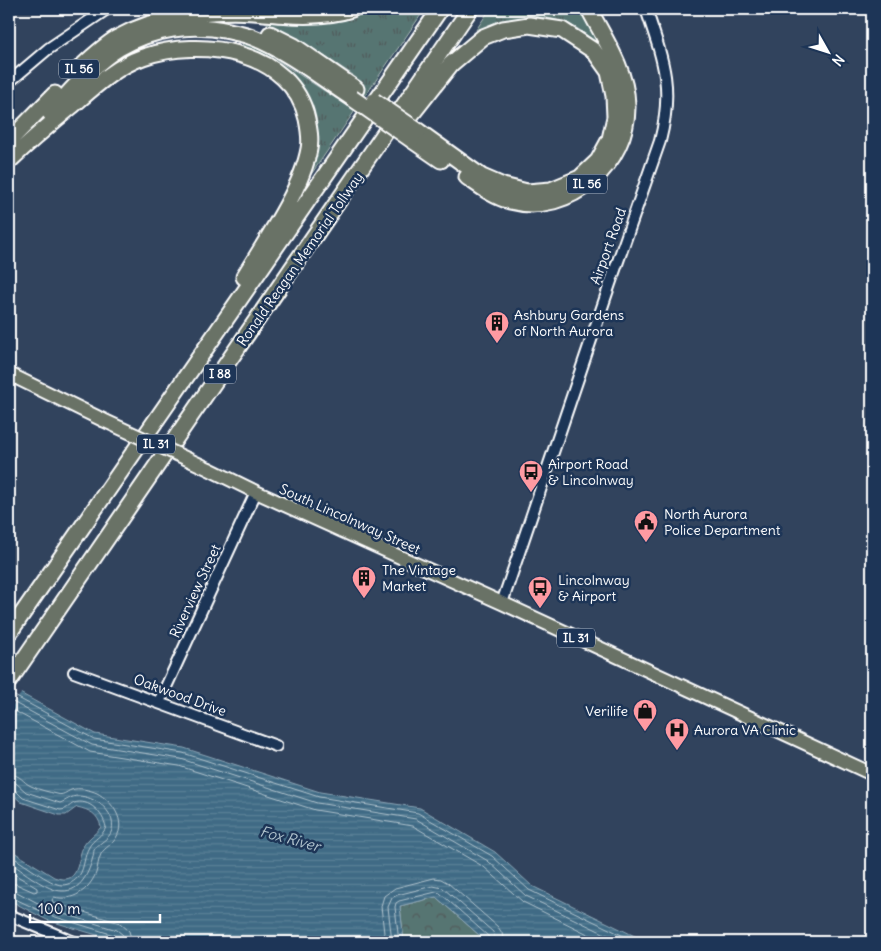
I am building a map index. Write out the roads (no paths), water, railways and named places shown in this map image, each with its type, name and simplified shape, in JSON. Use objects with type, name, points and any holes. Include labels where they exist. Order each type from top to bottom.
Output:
[{"type":"highway","name":"IL 56","points":[[9,141],[92,56],[116,39],[142,27],[166,20],[231,11],[313,15],[352,9]]},
{"type":"highway","name":"Ronald Reagan Memorial Tollway","points":[[9,633],[440,9]]},
{"type":"highway","name":"Ronald Reagan Memorial Tollway","points":[[9,681],[470,9]]},
{"type":"highway","name":"IL 56","points":[[9,156],[87,74],[119,48],[148,36],[172,29],[197,26],[250,36],[279,50],[355,94],[415,136],[487,191],[510,201],[536,203],[558,200],[579,190],[600,174],[615,154],[625,132],[627,103],[622,77],[589,9]]},
{"type":"highway","points":[[166,20],[225,21],[250,26],[294,46],[355,94]]},
{"type":"highway","points":[[379,144],[410,116],[451,64],[484,37],[503,29],[529,25],[562,30],[594,51],[609,72],[614,96],[615,117],[610,139],[598,161],[580,178],[551,190],[526,192],[503,186],[482,177],[415,136]]},
{"type":"highway","points":[[9,161],[102,79],[120,67],[142,57],[165,50],[188,48],[212,49],[237,54],[264,64],[280,74],[290,84],[303,104],[310,130],[309,148],[296,186],[272,232],[241,282],[220,328]]},
{"type":"main road","name":"South Lincolnway Street","points":[[9,374],[256,492],[872,774]]},
{"type":"street","points":[[9,82],[41,54],[108,9]]},
{"type":"street","name":"Airport Road","points":[[502,604],[666,121],[667,83],[661,56],[646,9]]},
{"type":"street","name":"Riverview Street","points":[[159,702],[256,492]]},
{"type":"street","name":"Oakwood Drive","points":[[74,672],[276,746]]},
{"type":"street","points":[[9,915],[74,942]]},
{"type":"water","name":"Fox River","points":[[9,687],[95,734],[184,748],[320,792],[420,808],[495,852],[532,886],[647,942],[487,942],[436,897],[400,906],[404,942],[120,942],[47,920],[9,900],[9,849],[54,877],[69,878],[76,870],[84,845],[101,827],[96,816],[86,810],[77,807],[66,815],[59,815],[21,802],[10,792]]},
{"type":"place","name":"Ashbury Gardens of North Aurora","points":[[497,344]]},
{"type":"place","name":"Airport Road & Lincolnway","points":[[531,493]]},
{"type":"place","name":"North Aurora Police Department","points":[[646,543]]},
{"type":"place","name":"The Vintage Market","points":[[364,599]]},
{"type":"place","name":"Lincolnway & Airport","points":[[540,609]]},
{"type":"place","name":"Verilife","points":[[645,732]]},
{"type":"place","name":"Aurora VA Clinic","points":[[677,751]]}]
